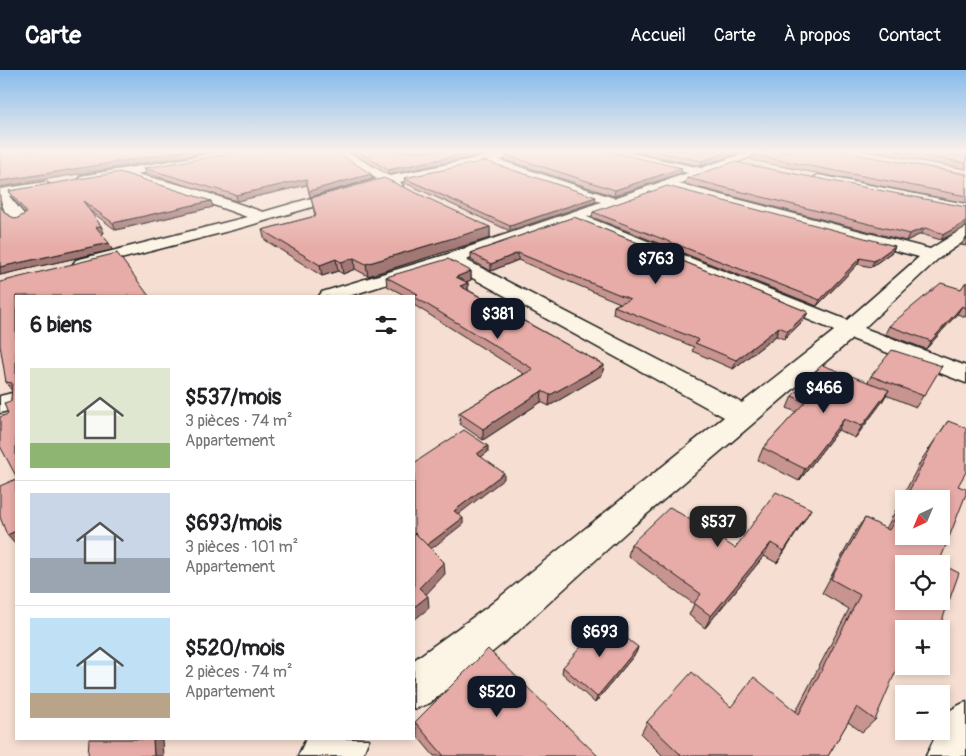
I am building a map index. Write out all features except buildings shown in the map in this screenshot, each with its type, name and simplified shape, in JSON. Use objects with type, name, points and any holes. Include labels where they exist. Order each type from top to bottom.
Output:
[{"type":"street","points":[[158,183],[188,191],[262,217]]},
{"type":"street","points":[[68,267],[262,217],[379,183]]},
{"type":"street","points":[[391,183],[412,192]]},
{"type":"street","points":[[554,183],[614,202]]},
{"type":"street","points":[[332,295],[451,259],[669,183]]},
{"type":"street","points":[[841,183],[966,208]]},
{"type":"street","points":[[20,218],[0,194],[56,184]]},
{"type":"street","points":[[666,184],[932,255]]},
{"type":"street","points":[[575,216],[834,322],[849,330],[966,376]]},
{"type":"street","points":[[492,229],[508,238]]},
{"type":"street","points":[[415,686],[504,618],[622,516],[849,330],[932,255],[953,243],[966,232]]},
{"type":"street","points":[[451,259],[744,416]]},
{"type":"street","points":[[0,405],[15,400]]},
{"type":"street","points":[[951,756],[966,726]]},
{"type":"street","points":[[323,756],[344,740]]}]
